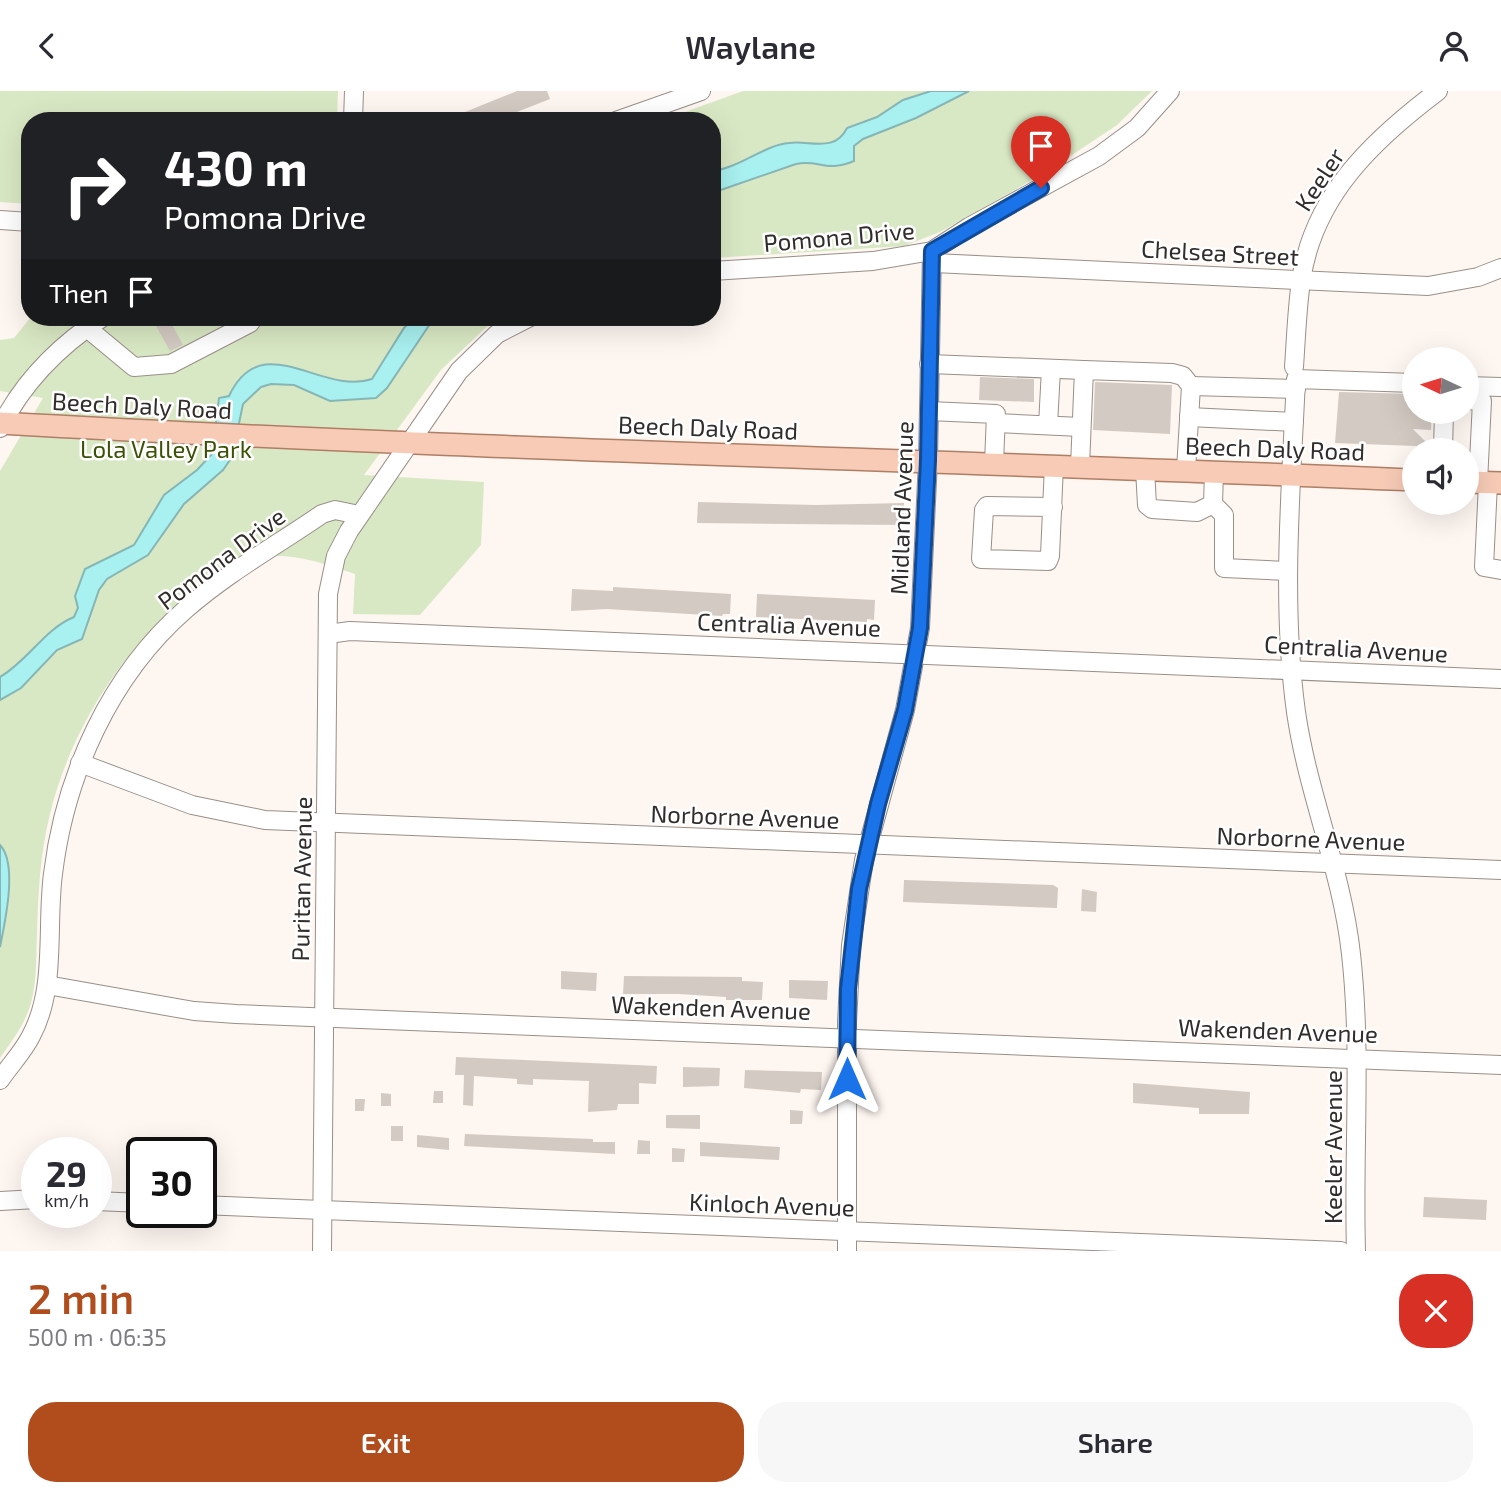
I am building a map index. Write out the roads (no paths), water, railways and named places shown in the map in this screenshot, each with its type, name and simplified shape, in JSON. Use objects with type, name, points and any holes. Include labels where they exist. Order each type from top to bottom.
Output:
[{"type":"main road","name":"Beech Daly Road","points":[[1,425],[409,444],[928,460],[1402,480]]},
{"type":"street","points":[[353,112],[354,91]]},
{"type":"street","points":[[642,112],[701,91]]},
{"type":"street","name":"Pomona Drive","points":[[721,270],[933,257],[969,227],[1099,156],[1137,128],[1170,91]]},
{"type":"street","name":"Keeler","points":[[1295,378],[1301,281],[1315,230],[1343,179],[1387,130],[1438,91]]},
{"type":"street","points":[[0,221],[21,222]]},
{"type":"street","name":"Chelsea Street","points":[[933,257],[1301,281],[1428,286],[1478,277],[1501,268]]},
{"type":"street","name":"Midland Avenue","points":[[847,1251],[847,1037],[851,945],[868,845],[905,710],[923,599],[933,257]]},
{"type":"street","points":[[1,425],[26,385],[69,341],[90,326]]},
{"type":"street","points":[[87,328],[134,367],[171,364],[244,326]]},
{"type":"street","points":[[359,515],[459,371],[483,345],[515,326]]},
{"type":"street","points":[[929,364],[1178,374],[1191,386],[1295,378],[1402,382]]},
{"type":"street","points":[[1048,425],[1051,369]]},
{"type":"street","points":[[1080,466],[1084,370]]},
{"type":"street","name":"Keeler Avenue","points":[[1295,378],[1288,571],[1291,669],[1302,748],[1334,864],[1351,951],[1357,1058],[1356,1251]]},
{"type":"street","points":[[1186,470],[1191,386]]},
{"type":"street","points":[[1479,386],[1501,387]]},
{"type":"street","points":[[1479,401],[1482,401],[1483,483],[1493,531],[1484,567],[1501,570]]},
{"type":"street","points":[[929,411],[996,414],[994,463]]},
{"type":"street","points":[[1189,417],[1294,422]]},
{"type":"street","points":[[996,423],[1081,427]]},
{"type":"street","points":[[1052,507],[987,506],[984,510],[981,559],[1048,561],[1052,507],[1054,465]]},
{"type":"street","points":[[1145,469],[1144,493],[1147,505],[1152,509],[1198,512],[1213,504]]},
{"type":"street","points":[[1214,472],[1213,504],[1224,515],[1224,568],[1288,571]]},
{"type":"street","name":"Pomona Drive","points":[[0,1080],[32,1035],[47,985],[50,899],[56,847],[69,792],[102,715],[152,645],[187,608],[321,514],[335,510],[359,515]]},
{"type":"street","name":"Puritan Avenue","points":[[322,1251],[328,634],[332,570],[342,543],[359,515]]},
{"type":"street","name":"Centralia Avenue","points":[[328,634],[350,631],[1501,679]]},
{"type":"street","name":"Norborne Avenue","points":[[80,763],[173,799],[222,813],[265,820],[1501,870]]},
{"type":"street","name":"Wakenden Avenue","points":[[47,985],[194,1011],[1501,1065]]},
{"type":"street","points":[[0,1201],[21,1200]]},
{"type":"street","name":"Kinloch Avenue","points":[[217,1206],[1341,1251]]},
{"type":"water","points":[[931,91],[969,91],[916,118],[863,139],[854,146],[854,161],[836,166],[796,164],[721,190],[721,169],[780,145],[829,143],[842,136],[847,128],[877,117],[903,100]]},
{"type":"water","points":[[429,326],[387,388],[376,398],[330,401],[294,385],[271,384],[261,387],[243,404],[232,457],[223,470],[184,504],[148,555],[107,579],[99,590],[82,639],[57,650],[21,688],[0,700],[0,677],[53,629],[74,617],[78,608],[75,596],[85,569],[134,545],[164,495],[197,470],[212,454],[219,398],[229,396],[243,376],[258,366],[275,364],[353,382],[372,379],[404,328]]},
{"type":"water","points":[[0,845],[8,865],[9,894],[0,947]]},
{"type":"park label","name":"Lola Valley Park","points":[[166,448]]}]
